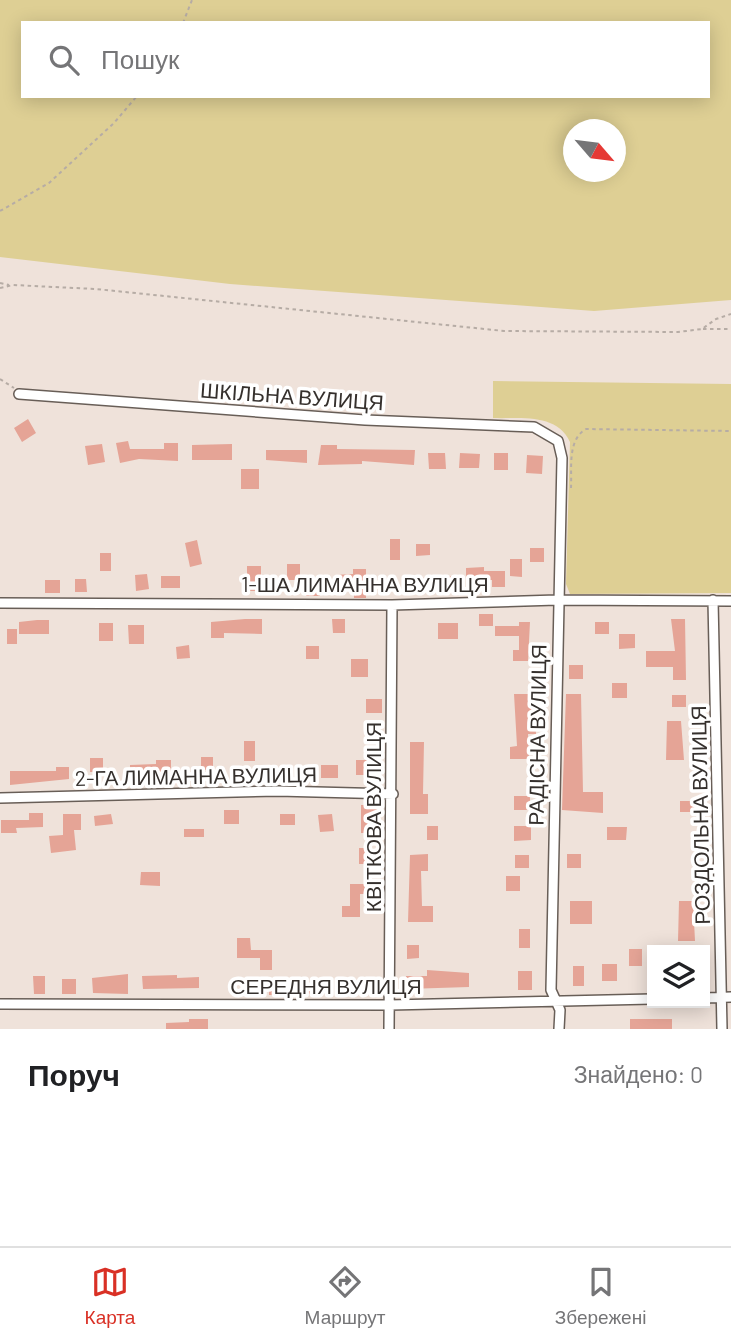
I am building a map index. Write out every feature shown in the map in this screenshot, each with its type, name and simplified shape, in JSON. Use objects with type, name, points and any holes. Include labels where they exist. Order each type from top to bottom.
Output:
[{"type":"street","name":"ШКІЛЬНА ВУЛИЦЯ","points":[[19,394],[365,420],[534,427],[558,441]]},
{"type":"street","name":"РАДІСНА ВУЛИЦЯ","points":[[558,441],[562,458],[551,990],[558,1001],[559,1029]]},
{"type":"street","name":"РОЗДОЛЬНА ВУЛИЦЯ","points":[[713,600],[722,1029]]},
{"type":"street","name":"1-ША ЛИМАННА ВУЛИЦЯ","points":[[0,603],[731,601]]},
{"type":"street","name":"КВІТКОВА ВУЛИЦЯ","points":[[389,1029],[393,794],[392,604]]},
{"type":"street","name":"2-ГА ЛИМАННА ВУЛИЦЯ","points":[[0,797],[278,791],[393,794]]},
{"type":"street","points":[[710,998],[731,997]]},
{"type":"street","name":"СЕРЕДНЯ ВУЛИЦЯ","points":[[0,1004],[390,1005],[647,999]]},
{"type":"path","points":[[184,21],[192,0]]},
{"type":"path","points":[[0,211],[49,183],[114,123],[135,98]]},
{"type":"path","points":[[0,284],[96,289],[504,331],[731,329]]},
{"type":"path","points":[[0,288],[13,285]]},
{"type":"path","points":[[702,329],[716,319],[731,314]]},
{"type":"path","points":[[0,379],[12,385],[19,394]]},
{"type":"path","points":[[571,493],[573,443],[578,434],[586,429],[731,431]]},
{"type":"shaded area","points":[[0,0],[731,0],[731,300],[594,311],[230,284],[0,257]]},
{"type":"shaded area","points":[[493,381],[731,384],[731,593],[570,594],[566,584],[570,442],[556,426],[547,422],[526,418],[493,418]]},
{"type":"building","points":[[28,419],[36,433],[22,442],[14,428]]},
{"type":"building","points":[[128,441],[130,449],[164,449],[164,443],[178,443],[178,461],[139,459],[120,463],[116,443]]},
{"type":"building","points":[[102,444],[105,462],[88,465],[85,446]]},
{"type":"building","points":[[232,444],[232,460],[192,460],[192,445]]},
{"type":"building","points":[[321,445],[337,445],[337,449],[415,450],[414,465],[362,461],[362,464],[318,465]]},
{"type":"building","points":[[266,450],[307,450],[307,463],[266,460]]},
{"type":"building","points":[[428,453],[445,453],[446,469],[429,469]]},
{"type":"building","points":[[460,453],[480,454],[479,468],[459,468]]},
{"type":"building","points":[[494,453],[508,453],[508,470],[494,470]]},
{"type":"building","points":[[527,455],[543,456],[542,474],[526,473]]},
{"type":"building","points":[[241,469],[259,469],[259,489],[241,489]]},
{"type":"building","points":[[390,539],[400,539],[400,560],[390,560]]},
{"type":"building","points":[[197,540],[202,564],[190,567],[185,543]]},
{"type":"building","points":[[416,544],[430,544],[430,555],[416,556]]},
{"type":"building","points":[[530,548],[544,548],[544,562],[530,562]]},
{"type":"building","points":[[100,553],[111,553],[111,571],[100,571]]},
{"type":"building","points":[[510,559],[522,559],[522,577],[510,576]]},
{"type":"building","points":[[287,564],[300,564],[300,580],[287,580]]},
{"type":"building","points":[[247,566],[261,566],[261,591],[247,591]]},
{"type":"building","points":[[484,567],[484,571],[505,571],[505,587],[492,587],[492,580],[466,581],[466,568]]},
{"type":"building","points":[[353,569],[366,569],[366,598],[354,598],[354,589],[334,589],[334,575],[353,574]]},
{"type":"building","points":[[147,574],[149,589],[136,591],[135,575]]},
{"type":"building","points":[[161,576],[180,576],[180,588],[161,588]]},
{"type":"building","points":[[455,576],[455,589],[421,587],[421,578]]},
{"type":"building","points":[[306,578],[320,578],[320,596],[306,596]]},
{"type":"building","points":[[75,579],[86,579],[87,592],[75,592]]},
{"type":"building","points":[[45,580],[60,580],[60,593],[45,593]]},
{"type":"building","points":[[479,614],[493,614],[493,626],[479,626]]},
{"type":"building","points":[[262,619],[262,634],[224,633],[224,638],[211,638],[211,622]]},
{"type":"building","points":[[332,619],[345,619],[345,633],[333,633]]},
{"type":"building","points":[[671,619],[685,619],[686,680],[673,680],[673,667],[646,667],[646,651],[675,651]]},
{"type":"building","points":[[49,620],[49,634],[19,634],[19,622]]},
{"type":"building","points":[[519,622],[530,622],[528,661],[513,661],[513,650],[519,650],[519,636],[495,636],[495,626],[519,626]]},
{"type":"building","points":[[595,622],[609,622],[609,634],[595,634]]},
{"type":"building","points":[[99,623],[113,623],[113,641],[99,641]]},
{"type":"building","points":[[438,623],[458,623],[458,639],[438,639]]},
{"type":"building","points":[[128,625],[144,625],[144,644],[129,644]]},
{"type":"building","points":[[7,629],[17,629],[17,644],[7,644]]},
{"type":"building","points":[[619,634],[635,634],[635,648],[619,649]]},
{"type":"building","points":[[189,645],[190,658],[177,659],[176,647]]},
{"type":"building","points":[[306,646],[319,646],[319,659],[306,659]]},
{"type":"building","points":[[351,659],[368,659],[368,677],[351,677]]},
{"type":"building","points":[[569,665],[583,665],[583,679],[569,679]]},
{"type":"building","points":[[612,683],[627,683],[627,698],[612,698]]},
{"type":"building","points":[[514,694],[534,694],[536,734],[528,734],[529,759],[510,759],[510,747],[517,746]]},
{"type":"building","points":[[566,694],[581,694],[583,792],[603,792],[603,813],[562,810]]},
{"type":"building","points":[[672,695],[686,695],[686,707],[672,707]]},
{"type":"building","points":[[366,699],[382,699],[382,713],[366,713]]},
{"type":"building","points":[[667,721],[681,721],[684,760],[666,760]]},
{"type":"building","points":[[244,741],[255,741],[255,761],[244,761]]},
{"type":"building","points":[[410,742],[424,742],[423,794],[428,794],[428,814],[410,814]]},
{"type":"building","points":[[201,757],[213,757],[213,770],[201,770]]},
{"type":"building","points":[[90,758],[103,758],[103,772],[90,772]]},
{"type":"building","points":[[156,760],[171,760],[171,772],[145,772],[145,779],[130,779],[130,765],[156,764]]},
{"type":"building","points":[[356,760],[372,760],[372,775],[356,775]]},
{"type":"building","points":[[321,765],[338,765],[338,778],[321,778]]},
{"type":"building","points":[[56,767],[69,767],[69,779],[10,785],[10,771],[56,771]]},
{"type":"building","points":[[174,770],[187,770],[187,784],[175,784]]},
{"type":"building","points":[[514,796],[530,796],[530,810],[514,810]]},
{"type":"building","points":[[680,801],[694,801],[694,812],[680,812]]},
{"type":"building","points":[[361,805],[377,805],[378,833],[361,833]]},
{"type":"building","points":[[224,810],[239,810],[239,824],[224,824]]},
{"type":"building","points":[[29,813],[43,813],[43,827],[16,828],[17,833],[1,833],[1,820],[29,820]]},
{"type":"building","points":[[63,814],[81,814],[81,830],[74,830],[76,850],[51,853],[49,836],[63,835]]},
{"type":"building","points":[[111,814],[113,824],[95,826],[94,816]]},
{"type":"building","points":[[280,814],[295,814],[295,825],[280,825]]},
{"type":"building","points":[[332,814],[334,831],[320,832],[318,815]]},
{"type":"building","points":[[427,826],[438,826],[438,840],[427,840]]},
{"type":"building","points":[[514,826],[531,826],[531,840],[514,841]]},
{"type":"building","points":[[607,827],[627,827],[626,840],[607,840]]},
{"type":"building","points":[[184,829],[204,829],[204,837],[184,837]]},
{"type":"building","points":[[359,848],[370,848],[371,864],[359,864]]},
{"type":"building","points":[[428,854],[428,871],[421,871],[422,906],[433,906],[433,922],[408,922],[410,855]]},
{"type":"building","points":[[567,854],[581,854],[581,868],[567,868]]},
{"type":"building","points":[[515,855],[529,855],[529,868],[515,868]]},
{"type":"building","points":[[141,872],[160,872],[160,886],[140,885]]},
{"type":"building","points":[[506,876],[520,876],[520,891],[506,891]]},
{"type":"building","points":[[350,884],[368,884],[369,894],[360,894],[360,917],[342,917],[342,906],[350,906]]},
{"type":"building","points":[[570,901],[592,901],[592,924],[570,924]]},
{"type":"building","points":[[679,901],[693,901],[695,941],[678,941]]},
{"type":"building","points":[[519,929],[530,929],[530,948],[519,948]]},
{"type":"building","points":[[237,938],[250,938],[251,950],[272,950],[272,970],[260,970],[260,958],[237,958]]},
{"type":"building","points":[[407,945],[419,945],[419,958],[407,959]]},
{"type":"building","points":[[629,949],[642,949],[642,966],[629,966]]},
{"type":"building","points":[[602,964],[617,964],[617,981],[602,981]]},
{"type":"building","points":[[573,966],[584,966],[584,986],[573,986]]},
{"type":"building","points":[[427,970],[469,973],[469,987],[406,989],[406,976],[427,976]]},
{"type":"building","points":[[518,971],[532,971],[532,990],[518,990]]},
{"type":"building","points":[[128,974],[128,994],[93,993],[92,978]]},
{"type":"building","points":[[177,975],[177,978],[199,977],[199,988],[143,989],[142,976]]},
{"type":"building","points":[[33,976],[45,976],[45,994],[34,994]]},
{"type":"building","points":[[269,978],[294,978],[294,984],[317,984],[317,994],[277,992],[277,995],[269,995]]},
{"type":"building","points":[[62,979],[76,979],[76,994],[62,994]]},
{"type":"building","points":[[189,1019],[208,1019],[208,1029],[166,1029],[166,1023],[189,1022]]},
{"type":"building","points":[[630,1019],[672,1019],[672,1029],[630,1029]]}]
